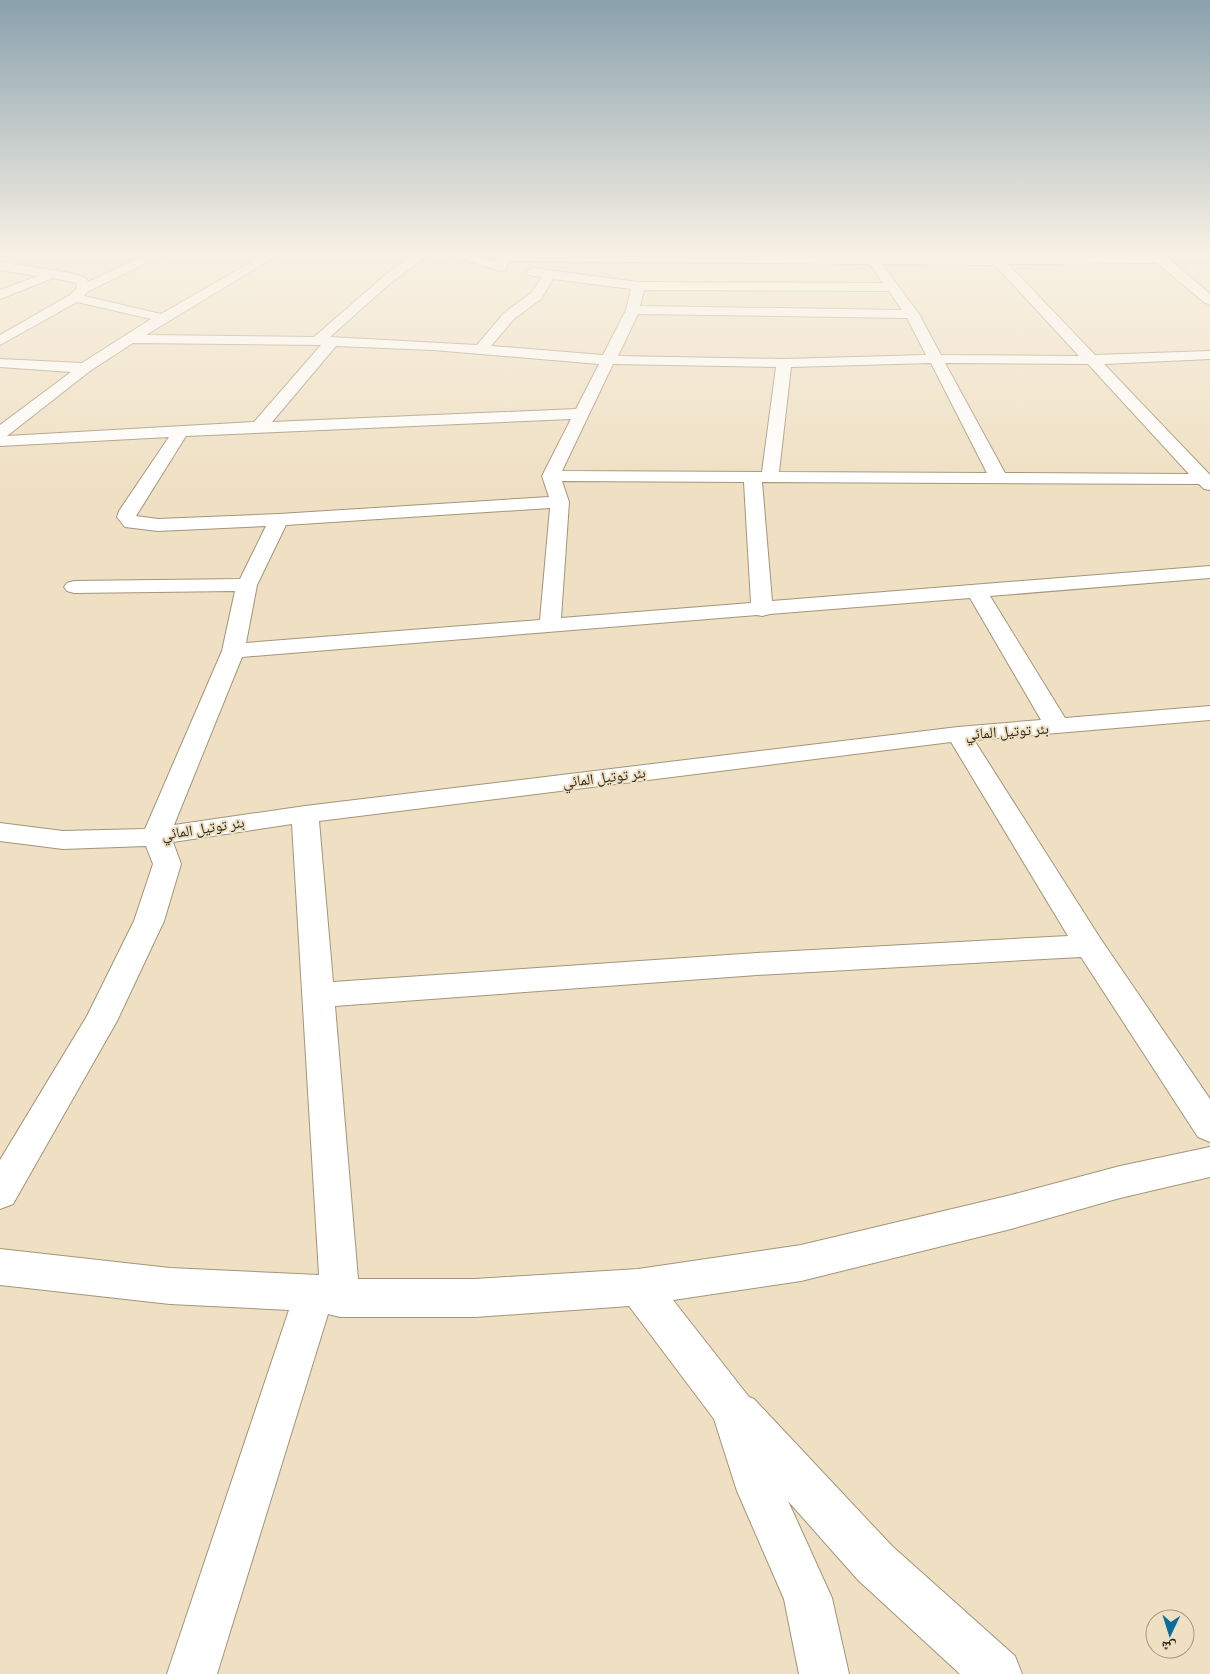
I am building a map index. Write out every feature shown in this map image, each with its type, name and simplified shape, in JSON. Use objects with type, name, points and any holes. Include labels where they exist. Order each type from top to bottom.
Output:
[{"type":"street","points":[[0,341],[16,331]]},
{"type":"street","points":[[0,434],[85,368],[144,331]]},
{"type":"street","points":[[259,427],[335,331]]},
{"type":"street","points":[[481,349],[496,331]]},
{"type":"street","points":[[550,624],[560,502],[551,476],[593,394],[607,360],[622,331]]},
{"type":"street","points":[[921,331],[998,477]]},
{"type":"street","points":[[1064,331],[1207,482]]},
{"type":"street","points":[[132,339],[325,342],[481,349],[607,360],[784,363],[935,359],[1091,360],[1210,355]]},
{"type":"street","points":[[0,363],[85,368]]},
{"type":"street","points":[[762,610],[762,476],[784,363]]},
{"type":"street","points":[[0,440],[582,414]]},
{"type":"street","points":[[181,431],[128,511],[126,517],[132,523],[158,526],[560,502]]},
{"type":"street","points":[[551,476],[998,477],[1207,482]]},
{"type":"street","points":[[0,1193],[101,1021],[149,921],[167,864],[156,835],[233,651],[247,585],[279,520]]},
{"type":"street","points":[[233,651],[550,624],[762,610],[1210,572]]},
{"type":"street","points":[[74,587],[247,585]]},
{"type":"street","points":[[977,592],[1058,727]]},
{"type":"street","name":"بئر توتيل المائي","points":[[0,832],[62,840],[142,838],[305,814],[958,734],[1210,714]]},
{"type":"street","points":[[958,734],[1089,946],[1210,1127]]},
{"type":"street","points":[[192,1674],[328,1295],[319,995],[305,814]]},
{"type":"street","points":[[319,995],[747,964],[1089,946]]},
{"type":"street","points":[[0,1267],[170,1286],[328,1295],[475,1298],[638,1288],[801,1263],[1012,1212],[1120,1182],[1210,1162]]},
{"type":"street","points":[[638,1288],[732,1407],[875,1563],[996,1674]]},
{"type":"street","points":[[732,1407],[760,1491],[808,1598],[824,1674]]}]
